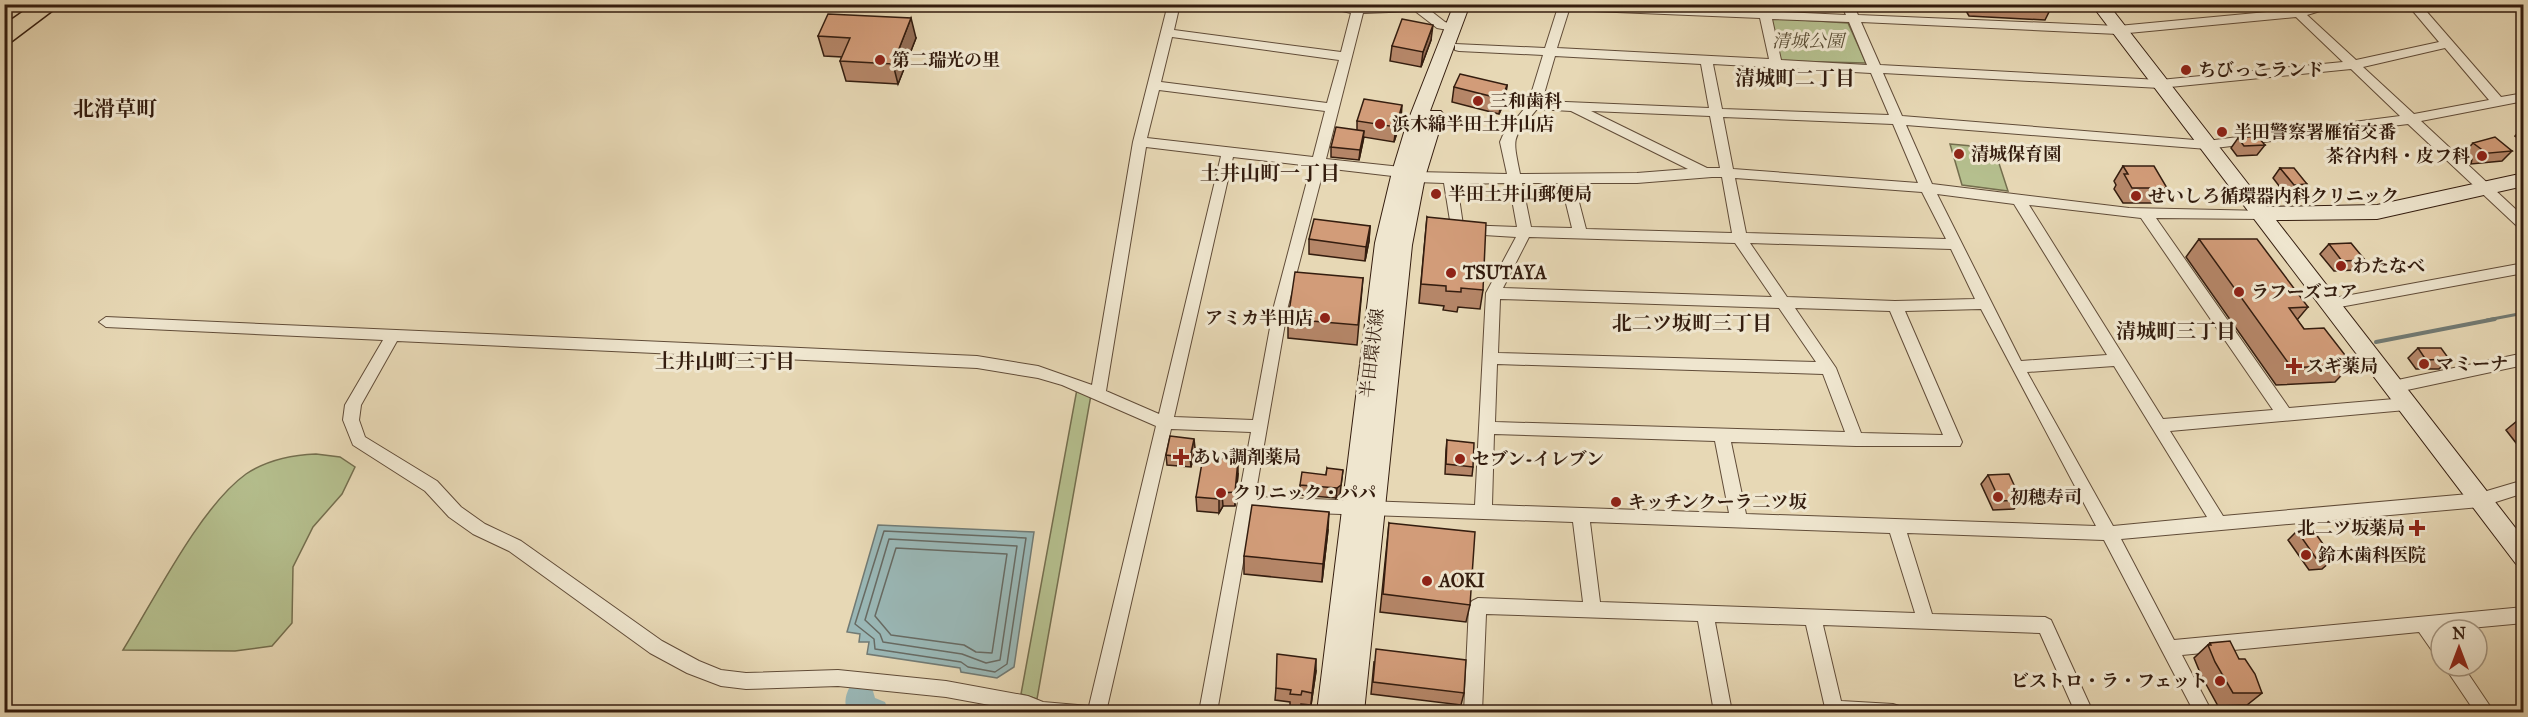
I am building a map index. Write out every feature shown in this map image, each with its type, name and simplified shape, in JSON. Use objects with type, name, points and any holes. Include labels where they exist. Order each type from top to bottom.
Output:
[{"type":"highway","points":[[4,19],[24,4]]},
{"type":"highway","points":[[4,30],[40,4]]},
{"type":"highway","points":[[4,36],[50,4]]},
{"type":"main road","name":"半田環状線","points":[[1330,712],[1364,508],[1402,245],[1409,174],[1456,37],[1462,4]]},
{"type":"main road","name":"半田環状線","points":[[1456,37],[1474,4]]},
{"type":"main road","points":[[2099,4],[2523,557]]},
{"type":"main road","points":[[2261,214],[2377,212],[2523,179]]},
{"type":"main road","name":"半田環状線","points":[[1351,712],[1364,508]]},
{"type":"street","points":[[1098,393],[1140,142],[1174,4]]},
{"type":"street","points":[[1318,4],[1359,10],[1414,6],[1456,37],[1550,52],[2160,84],[2352,64],[2447,44]]},
{"type":"street","points":[[1483,513],[1493,293],[1525,232],[1507,142],[1509,135],[1534,105],[1565,5],[1764,15],[1850,12],[2118,30],[2337,4]]},
{"type":"street","points":[[2414,4],[2498,102]]},
{"type":"street","points":[[2523,4],[2523,22]]},
{"type":"street","points":[[2294,9],[2523,225]]},
{"type":"street","points":[[1208,712],[1281,306],[1359,10]]},
{"type":"street","points":[[1850,12],[1927,188],[2016,367],[2109,533],[2203,712]]},
{"type":"street","points":[[1764,15],[1776,63]]},
{"type":"street","points":[[1167,33],[1346,57]]},
{"type":"street","points":[[1706,60],[1740,239],[1828,368],[1856,440]]},
{"type":"street","points":[[1154,84],[1334,108]]},
{"type":"street","points":[[1534,105],[1898,120],[2206,145],[2410,119],[2523,97]]},
{"type":"street","points":[[1571,107],[1704,172]]},
{"type":"street","points":[[1140,142],[1450,179],[1637,178],[1704,172],[1927,188],[2145,213],[2261,214]]},
{"type":"street","points":[[1097,712],[1228,152]]},
{"type":"street","points":[[1566,178],[1580,234]]},
{"type":"street","points":[[1450,179],[1457,230],[1955,244]]},
{"type":"street","points":[[2019,200],[2219,523]]},
{"type":"street","points":[[2145,213],[2284,414]]},
{"type":"street","points":[[2329,304],[2523,268]]},
{"type":"street","points":[[1493,293],[1895,306],[1985,304]]},
{"type":"street","points":[[1487,428],[1954,442],[1895,306]]},
{"type":"street","points":[[106,321],[943,359],[1038,372],[1098,393],[1165,423],[1259,426]]},
{"type":"street","points":[[394,334],[353,405],[351,420],[359,441],[430,486],[455,512],[479,529],[515,546],[656,647],[693,668],[721,678],[746,681],[849,679],[946,689],[1028,704],[1042,711],[1084,712]]},
{"type":"street","points":[[1489,358],[1828,368]]},
{"type":"street","points":[[2393,387],[2523,359]]},
{"type":"street","points":[[2016,367],[2118,360]]},
{"type":"street","points":[[2159,426],[2406,404]]},
{"type":"street","points":[[1722,436],[1739,521]]},
{"type":"street","points":[[1246,504],[2109,533],[2480,500],[2523,486]]},
{"type":"street","points":[[1581,516],[1592,609]]},
{"type":"street","points":[[1897,527],[1926,622]]},
{"type":"street","points":[[1473,712],[1478,606],[2045,625],[2084,712]]},
{"type":"street","points":[[1705,614],[1723,712]]},
{"type":"street","points":[[2170,648],[2523,615]]},
{"type":"street","points":[[1813,618],[1835,711],[1893,712]]},
{"type":"street","points":[[2424,625],[2429,632]]},
{"type":"street","points":[[2461,678],[2485,712]]},
{"type":"green space","name":"清城公園","points":[[1772,18],[1848,23],[1866,63],[1783,61],[1779,58],[1770,21]]},
{"type":"green space","points":[[1950,144],[1994,148],[2008,191],[1962,185]]},
{"type":"green space","points":[[1077,389],[1091,395],[1037,699],[1021,694]]},
{"type":"green space","points":[[316,454],[340,457],[355,467],[342,494],[313,527],[293,567],[292,623],[272,646],[235,651],[123,650],[195,531],[229,489],[246,474],[262,465],[288,457]]},
{"type":"water","points":[[878,525],[1034,532],[1014,667],[997,678],[961,672],[960,668],[867,654],[869,642],[859,642],[860,634],[847,632]]},
{"type":"building","points":[[828,14],[911,18],[893,64],[840,61],[850,38],[818,36]]},
{"type":"building","points":[[1402,19],[1433,25],[1423,52],[1392,46]]},
{"type":"building","points":[[1460,74],[1507,85],[1502,99],[1454,87]]},
{"type":"building","points":[[1364,99],[1402,105],[1396,127],[1357,121]]},
{"type":"building","points":[[1336,127],[1364,131],[1360,150],[1331,147]]},
{"type":"building","points":[[2257,136],[2265,145],[2244,146],[2238,138]]},
{"type":"building","points":[[2495,137],[2512,151],[2479,154],[2481,149],[2473,143]]},
{"type":"building","points":[[2123,166],[2154,166],[2167,188],[2132,188],[2124,174],[2128,174]]},
{"type":"building","points":[[2280,168],[2294,168],[2307,184],[2294,185]]},
{"type":"building","name":"TSUTAYA","points":[[1427,217],[1486,223],[1483,290],[1461,288],[1461,292],[1446,291],[1446,286],[1421,284]]},
{"type":"building","points":[[1314,219],[1370,226],[1366,247],[1309,239]]},
{"type":"building","points":[[2199,239],[2257,239],[2308,307],[2289,308],[2304,329],[2324,328],[2352,364],[2292,368]]},
{"type":"building","points":[[2351,243],[2365,260],[2342,261],[2329,244]]},
{"type":"building","points":[[1295,272],[1363,278],[1358,325],[1288,319]]},
{"type":"building","points":[[2418,348],[2441,348],[2449,359],[2426,360]]},
{"type":"building","points":[[2523,420],[2523,429],[2517,421]]},
{"type":"building","points":[[1170,436],[1194,439],[1190,458],[1166,455]]},
{"type":"building","points":[[1447,440],[1474,443],[1473,467],[1446,464]]},
{"type":"building","points":[[1203,457],[1238,460],[1235,492],[1222,493],[1219,499],[1196,497]]},
{"type":"building","points":[[1327,468],[1343,470],[1341,485],[1337,488],[1300,485],[1302,472],[1326,475]]},
{"type":"building","points":[[2009,474],[2021,500],[2000,501],[1988,475]]},
{"type":"building","points":[[1252,505],[1329,512],[1323,564],[1244,556]]},
{"type":"building","name":"AOKI","points":[[1389,523],[1475,532],[1470,605],[1383,594]]},
{"type":"building","points":[[2313,530],[2332,560],[2318,561],[2297,531]]},
{"type":"building","points":[[2230,641],[2239,659],[2245,659],[2255,674],[2262,693],[2233,693],[2208,645]]},
{"type":"building","points":[[1376,649],[1466,660],[1464,693],[1373,682]]},
{"type":"building","points":[[1277,654],[1316,659],[1312,693],[1302,691],[1301,695],[1290,694],[1291,690],[1276,688]]},
{"type":"waterway","points":[[2487,320],[2524,313]]},
{"type":"waterway","points":[[2376,342],[2495,319]]},
{"type":"waterway","points":[[861,693],[859,705],[875,712]]},
{"type":"place","name":"第二瑞光の里","points":[[880,60]]},
{"type":"place","name":"ちびっこランド","points":[[2186,70]]},
{"type":"place","name":"三和歯科","points":[[1478,101]]},
{"type":"place","name":"浜木綿半田土井山店","points":[[1380,124]]},
{"type":"place","name":"半田警察署雁宿交番","points":[[2222,132]]},
{"type":"place","name":"清城保育園","points":[[1959,154]]},
{"type":"place","name":"茶谷内科・皮フ科","points":[[2482,156]]},
{"type":"place","name":"半田土井山郵便局","points":[[1436,194]]},
{"type":"place","name":"せいしろ循環器内科クリニック","points":[[2136,196]]},
{"type":"place","name":"わたなべ","points":[[2341,266]]},
{"type":"place","name":"TSUTAYA","points":[[1451,273]]},
{"type":"place","name":"ラフーズコア","points":[[2239,292]]},
{"type":"place","name":"アミカ半田店","points":[[1325,318]]},
{"type":"place","name":"マミーナ","points":[[2424,364]]},
{"type":"place","name":"スギ薬局","points":[[2294,366]]},
{"type":"place","name":"あい調剤薬局","points":[[1181,457]]},
{"type":"place","name":"セブン-イレブン","points":[[1460,459]]},
{"type":"place","name":"クリニック・パパ","points":[[1221,493]]},
{"type":"place","name":"初穂寿司","points":[[1998,497]]},
{"type":"place","name":"キッチンクーラ二ツ坂","points":[[1616,502]]},
{"type":"place","name":"北二ツ坂薬局","points":[[2417,528]]},
{"type":"place","name":"鈴木歯科医院","points":[[2306,555]]},
{"type":"place","name":"AOKI","points":[[1427,581]]},
{"type":"place","name":"ビストロ・ラ・フェット","points":[[2220,681]]},
{"type":"district","name":"清城町二丁目","points":[[1795,78]]},
{"type":"district","name":"北滑草町","points":[[115,109]]},
{"type":"district","name":"土井山町一丁目","points":[[1270,173]]},
{"type":"district","name":"北二ツ坂町三丁目","points":[[1692,323]]},
{"type":"district","name":"清城町三丁目","points":[[2176,331]]},
{"type":"district","name":"土井山町三丁目","points":[[725,361]]}]
